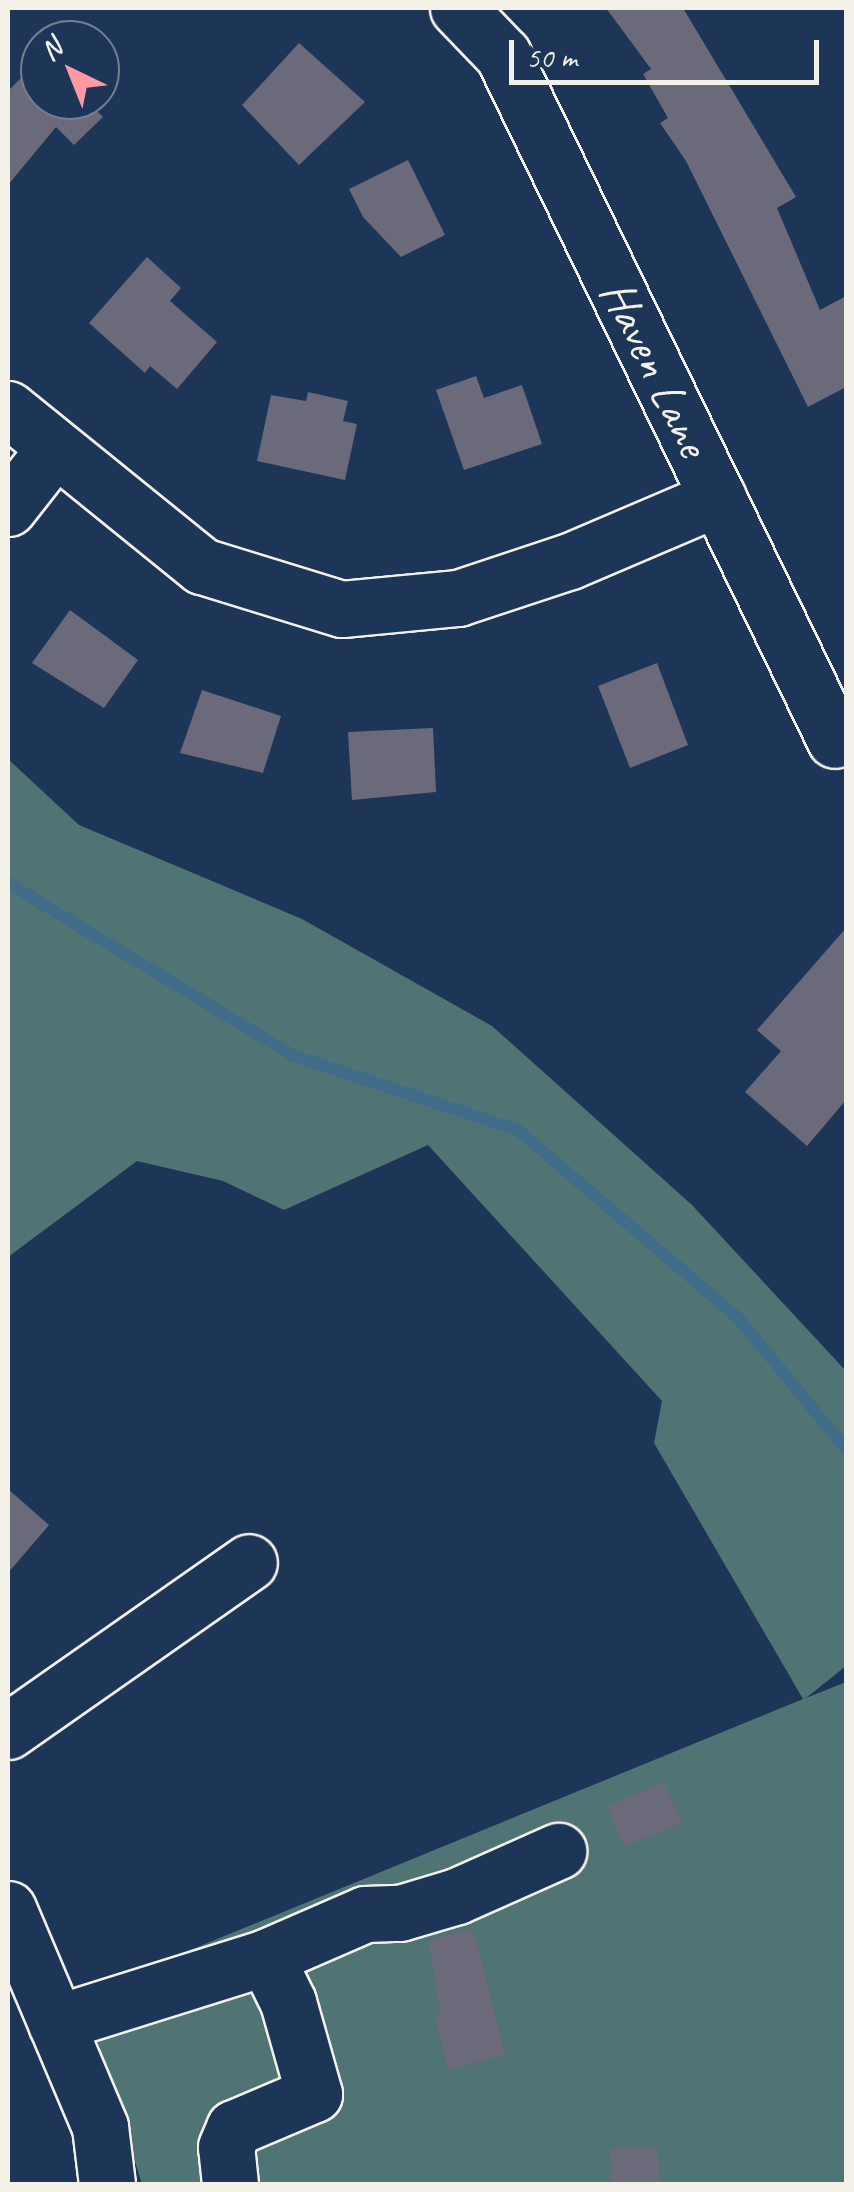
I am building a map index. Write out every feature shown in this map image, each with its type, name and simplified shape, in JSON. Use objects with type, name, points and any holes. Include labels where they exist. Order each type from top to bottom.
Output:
[{"type":"street","name":"Haven Lane","points":[[458,8],[502,55],[835,740]]},
{"type":"street","points":[[8,409],[202,566],[342,609],[458,598],[570,561],[718,498]]},
{"type":"street","points":[[8,508],[55,448]]},
{"type":"street","points":[[8,1731],[249,1562]]},
{"type":"street","points":[[56,2023],[266,1957],[365,1914],[400,1913],[457,1896],[558,1851]]},
{"type":"street","points":[[8,1909],[100,2127],[108,2184]]},
{"type":"street","points":[[230,2184],[226,2147],[234,2128],[314,2094],[288,2002],[266,1957]]},
{"type":"green space","points":[[8,759],[79,825],[302,919],[492,1026],[692,1205],[846,1371],[846,1666],[806,1698],[846,1682],[846,2184],[142,2184],[83,1994],[803,1699],[654,1443],[662,1401],[428,1145],[284,1210],[223,1181],[137,1161],[8,1257]]},
{"type":"building","points":[[606,8],[683,8],[796,197],[777,208],[820,310],[846,296],[846,387],[808,407],[686,161],[660,123],[668,118],[643,74],[651,69]]},
{"type":"building","points":[[299,43],[365,102],[299,165],[242,105]]},
{"type":"building","points":[[20,79],[20,120],[100,120],[74,145],[56,127],[8,185],[8,91]]},
{"type":"building","points":[[408,160],[445,235],[401,257],[363,217],[349,189]]},
{"type":"building","points":[[147,257],[181,288],[170,301],[217,342],[177,389],[150,366],[145,373],[89,323]]},
{"type":"building","points":[[476,376],[484,398],[522,385],[542,444],[464,470],[436,390]]},
{"type":"building","points":[[308,392],[348,401],[343,421],[357,424],[345,480],[257,461],[271,395],[306,401]]},
{"type":"building","points":[[70,610],[138,660],[104,708],[32,663]]},
{"type":"building","points":[[657,663],[688,745],[630,768],[598,686]]},
{"type":"building","points":[[202,690],[281,716],[263,773],[180,753]]},
{"type":"building","points":[[433,728],[436,792],[352,800],[348,732]]},
{"type":"building","points":[[846,928],[846,1100],[807,1146],[745,1092],[781,1051],[757,1030]]},
{"type":"building","points":[[8,1489],[49,1525],[8,1573]]},
{"type":"building","points":[[664,1782],[682,1823],[624,1847],[607,1806]]},
{"type":"building","points":[[473,1929],[505,2055],[448,2070],[435,2018],[441,2017],[428,1940]]},
{"type":"building","points":[[658,2146],[659,2184],[612,2184],[610,2149]]},
{"type":"waterway","points":[[8,883],[292,1055],[518,1130],[739,1319],[846,1449]]}]
